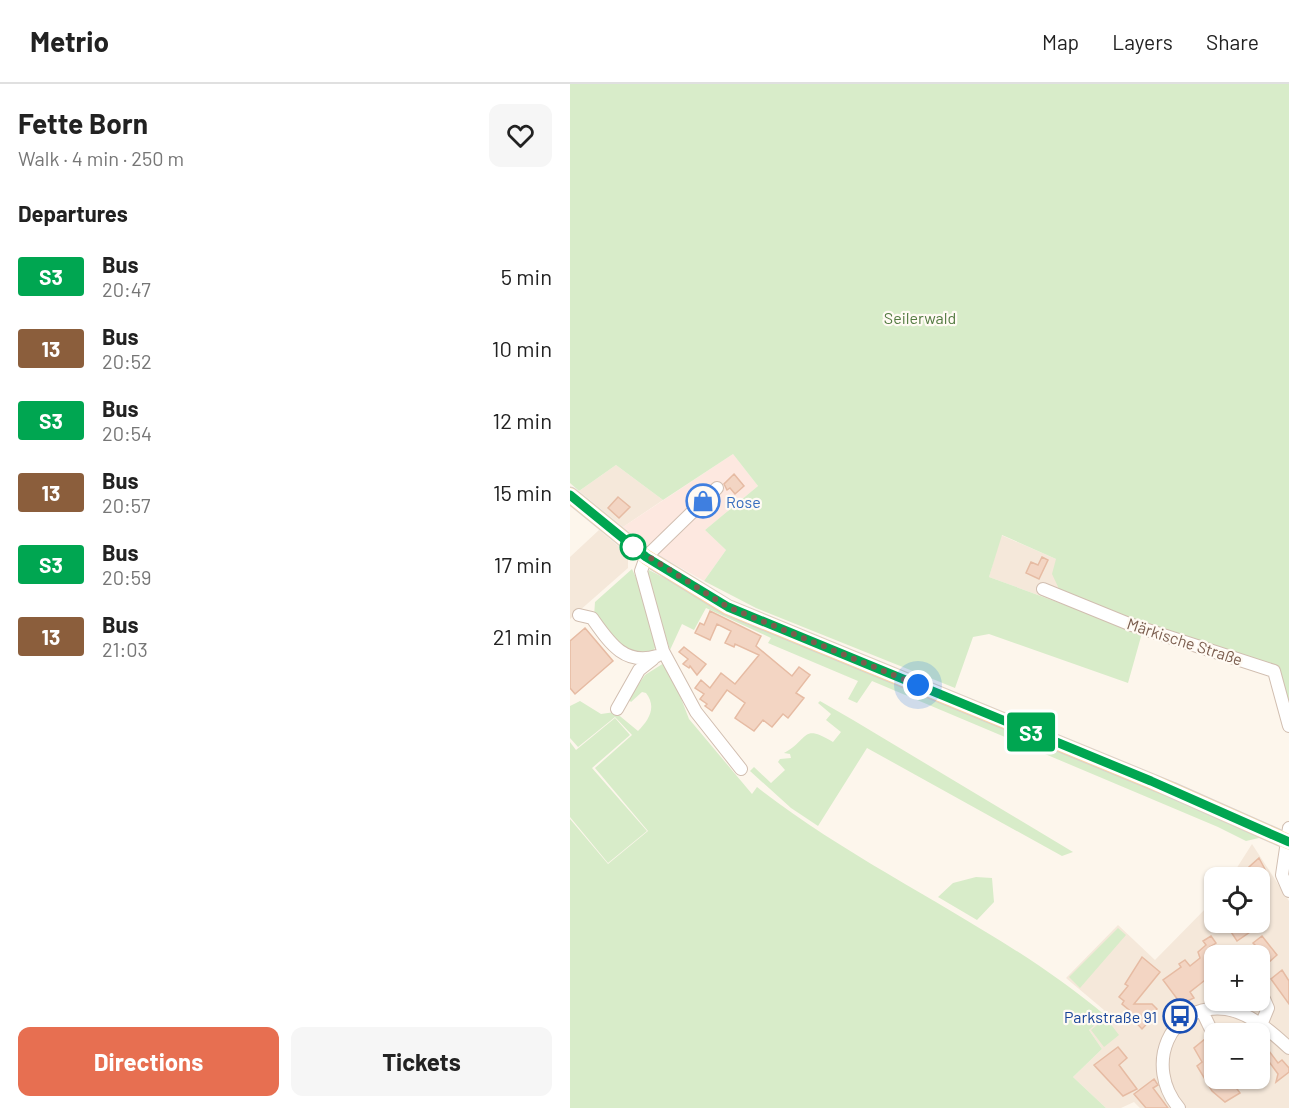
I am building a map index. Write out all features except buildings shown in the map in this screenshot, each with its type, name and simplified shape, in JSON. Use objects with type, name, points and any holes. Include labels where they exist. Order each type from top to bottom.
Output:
[{"type":"main road","points":[[570,495],[646,557],[728,607],[1288,837]]},
{"type":"street","points":[[717,488],[646,557],[641,571],[660,653],[696,712],[741,770]]},
{"type":"street","name":"Märkische Straße","points":[[1043,589],[1129,624],[1274,671],[1289,726]]},
{"type":"street","points":[[579,615],[592,618],[626,656],[642,660],[660,653]]},
{"type":"street","points":[[617,709],[639,670],[660,653]]},
{"type":"street","points":[[1288,837],[1282,875],[1289,891]]},
{"type":"street","points":[[1179,1108],[1165,1086],[1162,1058],[1167,1041],[1178,1026],[1202,1011],[1227,1010],[1240,1013],[1258,1023]]},
{"type":"street","points":[[1202,1011],[1208,1023]]},
{"type":"street","points":[[1270,1032],[1289,1048]]},
{"type":"shaded area","points":[[733,454],[758,486],[705,530],[726,550],[704,581],[660,556],[623,527]]},
{"type":"shaded area","points":[[616,465],[663,500],[623,527],[579,491]]},
{"type":"shaded area","points":[[599,530],[628,554],[628,568],[570,619],[570,557]]},
{"type":"shaded area","points":[[1001,535],[1056,559],[1073,597],[1071,607],[989,577]]},
{"type":"shaded area","points":[[1252,844],[1267,867],[1237,867]]},
{"type":"shaded area","points":[[1270,872],[1289,901],[1289,1108],[1140,1108],[1134,1102],[1121,1108],[1106,1108],[1073,1077],[1102,1049],[1089,1030],[1106,1016],[1102,1013],[1104,1010],[1066,978],[1118,925],[1155,960],[1204,910],[1204,933],[1270,933]]},
{"type":"green space","name":"Seilerwald","points":[[570,84],[1289,84],[1289,727],[1279,672],[1127,619],[1060,591],[1052,574],[1056,559],[1002,535],[989,577],[1142,633],[1128,683],[989,634],[973,637],[955,688],[756,608],[704,581],[726,550],[705,530],[758,486],[733,454],[663,500],[616,465],[579,491],[570,483]]},
{"type":"green space","points":[[632,569],[645,597],[657,645],[652,652],[630,654],[594,616],[595,602]]},
{"type":"green space","points":[[649,570],[724,609],[1258,834],[1259,838],[1246,841],[1218,827],[872,681],[857,703],[848,699],[858,681],[768,643],[771,638],[706,608],[694,630],[682,624],[670,650],[646,575]]},
{"type":"green space","points":[[664,663],[669,667],[689,719],[752,794],[757,787],[799,818],[843,846],[1022,954],[1106,1016],[1089,1030],[1102,1049],[1073,1077],[1106,1108],[570,1108],[570,819],[608,864],[648,831],[595,768],[632,735],[615,717],[578,747],[570,738],[570,706],[580,701],[601,714],[615,712],[638,731],[648,718],[651,703],[646,693],[642,692],[631,702],[628,699],[645,675]]},
{"type":"green space","points":[[820,701],[1073,852],[1062,856],[867,748],[818,826],[791,808],[750,771],[754,767],[771,783],[785,770],[778,762],[780,759],[791,758],[790,754],[784,753],[806,735],[816,734],[833,742],[841,732],[826,720],[831,714],[818,703]]},
{"type":"green space","points":[[615,718],[630,735],[592,768],[647,831],[608,863],[570,817],[570,742],[576,750]]},
{"type":"green space","points":[[976,877],[992,878],[994,902],[977,920],[938,897],[953,883]]},
{"type":"green space","points":[[1118,928],[1126,935],[1080,988],[1069,977]]},
{"type":"green space","points":[[1106,1018],[1119,1035],[1104,1047],[1091,1030]]},
{"type":"bus line","name":"S3","points":[[570,495],[646,557],[728,607],[1151,781],[1289,842]]},
{"type":"place","name":"Rose","points":[[703,501]]},
{"type":"place","name":"Parkstraße 91","points":[[1180,1016]]},
{"type":"route","points":[[633,547],[685,582],[728,607],[918,685]]}]
